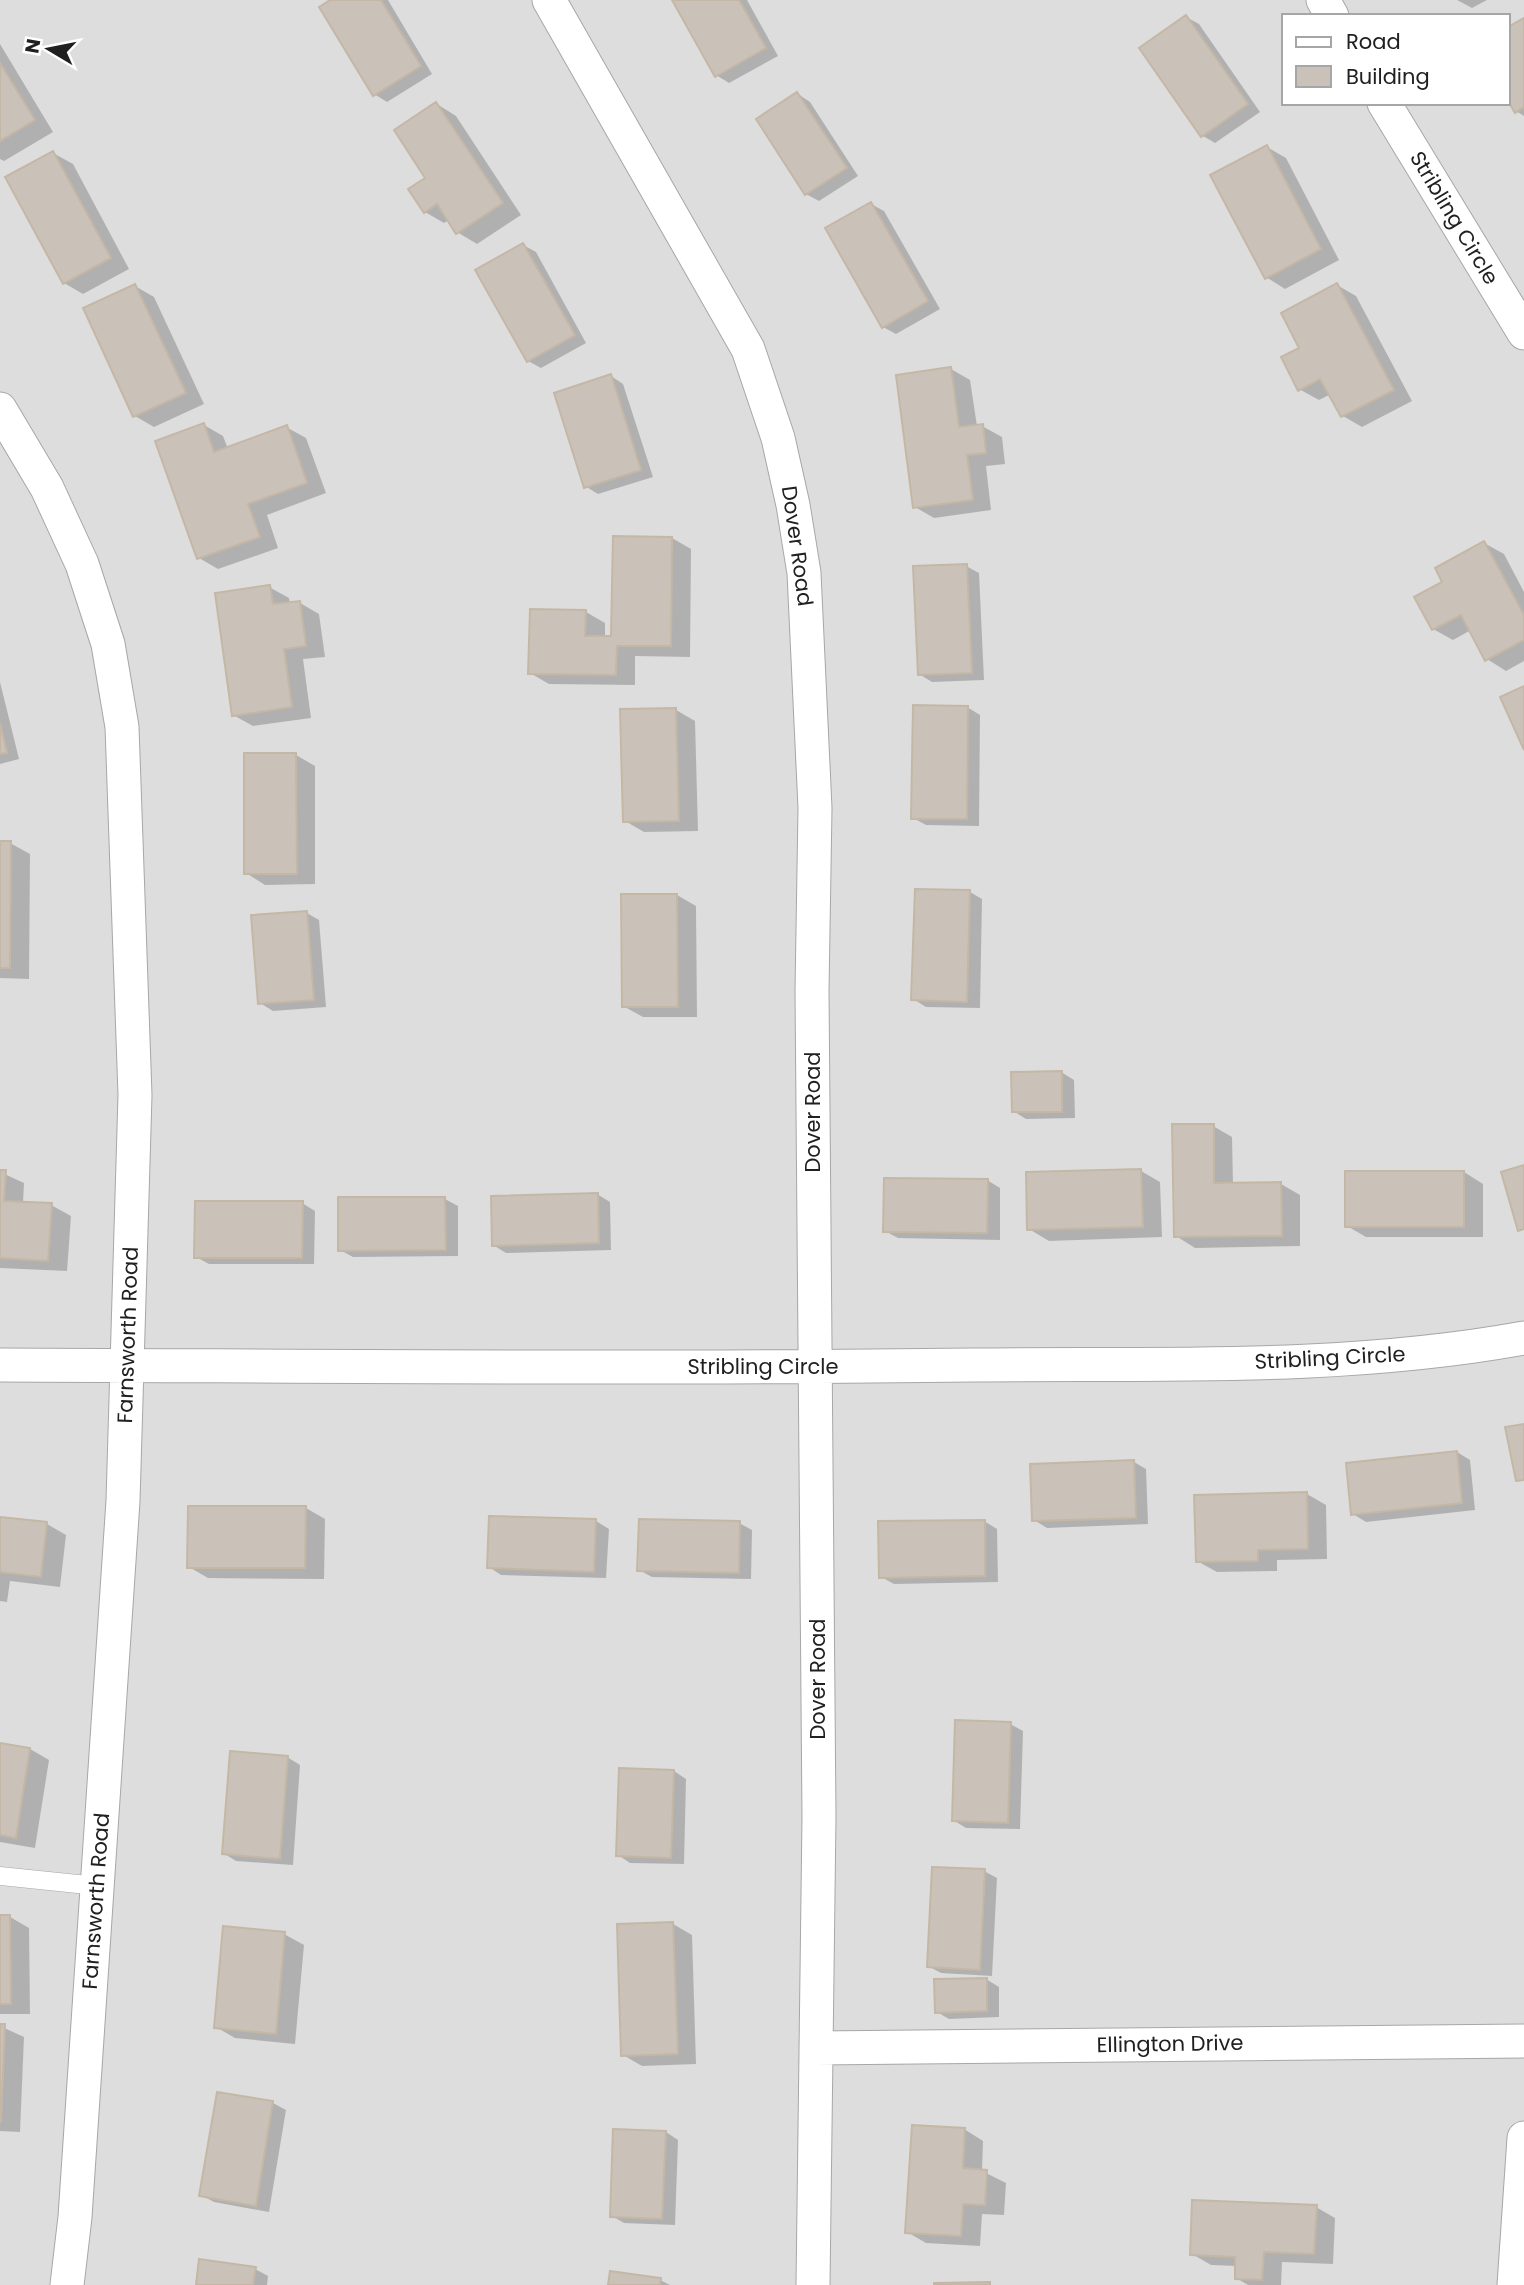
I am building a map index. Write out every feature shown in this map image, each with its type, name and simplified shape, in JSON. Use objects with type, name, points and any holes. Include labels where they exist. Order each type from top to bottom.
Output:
[{"type":"street","name":"Dover Road","points":[[549,0],[748,349],[778,438],[793,505],[809,642],[815,808],[812,1005],[819,1817],[813,2285]]},
{"type":"street","name":"Stribling Circle","points":[[1385,105],[1524,333]]},
{"type":"street","name":"Farnsworth Road","points":[[0,409],[47,488],[82,564],[108,644],[122,727],[135,1095],[123,1501],[76,2203],[67,2285]]},
{"type":"street","name":"Stribling Circle","points":[[0,1365],[815,1367],[1330,1361],[1449,1352],[1524,1338]]},
{"type":"street","name":"Ellington Drive","points":[[816,2048],[1524,2041]]},
{"type":"street","points":[[1514,2285],[1524,2138]]},
{"type":"lane","points":[[0,1876],[97,1886]]},
{"type":"shaded area","points":[[0,0],[1524,0],[1524,2285],[0,2285]]},
{"type":"building","points":[[330,0],[381,0],[421,66],[373,96],[319,7]]},
{"type":"building","points":[[672,0],[739,0],[766,48],[715,77]]},
{"type":"building","points":[[1186,15],[1248,104],[1201,137],[1139,48]]},
{"type":"building","points":[[1524,18],[1524,107],[1515,113],[1510,104],[1510,26]]},
{"type":"building","points":[[0,63],[35,120],[0,141]]},
{"type":"building","points":[[797,92],[847,168],[805,195],[756,119]]},
{"type":"building","points":[[436,102],[503,203],[456,234],[437,204],[424,213],[408,189],[425,178],[394,130]]},
{"type":"building","points":[[1267,145],[1321,249],[1265,279],[1210,175]]},
{"type":"building","points":[[53,151],[111,258],[63,284],[5,177]]},
{"type":"building","points":[[871,202],[928,301],[882,328],[825,228]]},
{"type":"building","points":[[523,243],[575,335],[527,362],[475,270]]},
{"type":"building","points":[[1337,283],[1394,390],[1341,417],[1320,379],[1298,391],[1281,357],[1299,348],[1281,313]]},
{"type":"building","points":[[135,284],[186,393],[133,417],[83,308]]},
{"type":"building","points":[[951,367],[959,427],[983,424],[986,453],[967,455],[973,500],[913,508],[896,375]]},
{"type":"building","points":[[611,374],[641,470],[584,488],[554,393]]},
{"type":"building","points":[[204,423],[214,452],[287,425],[307,483],[248,504],[260,537],[197,559],[155,441]]},
{"type":"building","points":[[613,536],[672,537],[671,646],[617,646],[616,675],[528,674],[530,609],[586,610],[585,636],[611,636]]},
{"type":"building","points":[[1484,541],[1524,615],[1524,640],[1485,661],[1461,615],[1432,630],[1414,597],[1442,582],[1435,568]]},
{"type":"building","points":[[967,564],[972,673],[918,675],[913,566]]},
{"type":"building","points":[[270,585],[273,604],[300,601],[306,646],[284,649],[292,707],[232,716],[215,593]]},
{"type":"building","points":[[1524,686],[1524,750],[1500,697]]},
{"type":"building","points":[[913,705],[968,706],[967,819],[911,819]]},
{"type":"building","points":[[676,708],[679,821],[623,822],[620,709]]},
{"type":"building","points":[[0,723],[7,753],[0,754]]},
{"type":"building","points":[[244,753],[296,753],[297,874],[244,874]]},
{"type":"building","points":[[0,841],[11,841],[10,968],[0,968]]},
{"type":"building","points":[[915,889],[970,890],[967,1002],[911,1000]]},
{"type":"building","points":[[621,894],[677,894],[678,1007],[622,1007]]},
{"type":"building","points":[[307,911],[314,1000],[258,1004],[251,915]]},
{"type":"building","points":[[1062,1071],[1062,1112],[1012,1112],[1011,1072]]},
{"type":"building","points":[[1172,1124],[1214,1124],[1214,1183],[1281,1182],[1282,1236],[1174,1237]]},
{"type":"building","points":[[1524,1165],[1524,1229],[1518,1231],[1501,1172]]},
{"type":"building","points":[[1141,1169],[1143,1227],[1027,1230],[1026,1172]]},
{"type":"building","points":[[0,1170],[6,1170],[4,1201],[52,1203],[48,1261],[0,1258]]},
{"type":"building","points":[[1345,1171],[1464,1171],[1464,1227],[1345,1227]]},
{"type":"building","points":[[884,1178],[988,1179],[987,1233],[883,1232]]},
{"type":"building","points":[[598,1193],[599,1243],[492,1246],[491,1196]]},
{"type":"building","points":[[338,1197],[445,1197],[446,1250],[338,1251]]},
{"type":"building","points":[[195,1201],[303,1201],[302,1258],[194,1258]]},
{"type":"building","points":[[1524,1424],[1524,1480],[1516,1481],[1505,1427]]},
{"type":"building","points":[[1457,1451],[1462,1503],[1351,1515],[1346,1463]]},
{"type":"building","points":[[1134,1460],[1136,1518],[1032,1521],[1030,1464]]},
{"type":"building","points":[[1307,1492],[1308,1549],[1258,1550],[1258,1561],[1196,1562],[1194,1495]]},
{"type":"building","points":[[188,1506],[306,1506],[305,1568],[187,1568]]},
{"type":"building","points":[[489,1516],[596,1519],[594,1572],[487,1568]]},
{"type":"building","points":[[0,1517],[47,1522],[41,1577],[0,1572]]},
{"type":"building","points":[[639,1519],[740,1521],[739,1573],[637,1571]]},
{"type":"building","points":[[985,1520],[985,1576],[879,1578],[878,1521]]},
{"type":"building","points":[[955,1720],[1011,1722],[1008,1823],[952,1821]]},
{"type":"building","points":[[0,1743],[30,1748],[16,1838],[0,1835]]},
{"type":"building","points":[[230,1751],[288,1756],[280,1859],[222,1854]]},
{"type":"building","points":[[619,1768],[674,1770],[671,1858],[616,1856]]},
{"type":"building","points":[[932,1867],[985,1869],[980,1970],[927,1967]]},
{"type":"building","points":[[0,1915],[10,1915],[11,2004],[0,2004]]},
{"type":"building","points":[[673,1922],[678,2054],[621,2056],[617,1924]]},
{"type":"building","points":[[223,1926],[285,1932],[276,2034],[214,2028]]},
{"type":"building","points":[[987,1978],[987,2011],[935,2013],[934,1979]]},
{"type":"building","points":[[0,2024],[5,2024],[1,2122],[0,2122]]},
{"type":"building","points":[[217,2092],[273,2101],[256,2206],[199,2196]]},
{"type":"building","points":[[912,2125],[965,2128],[963,2168],[987,2170],[985,2205],[963,2204],[961,2236],[905,2233]]},
{"type":"building","points":[[613,2129],[666,2131],[662,2219],[610,2217]]},
{"type":"building","points":[[1192,2200],[1317,2205],[1314,2254],[1264,2252],[1262,2280],[1235,2279],[1235,2257],[1190,2255]]},
{"type":"building","points":[[199,2259],[256,2267],[253,2285],[196,2285]]},
{"type":"building","points":[[610,2271],[661,2278],[660,2285],[608,2285]]},
{"type":"building","points":[[990,2282],[990,2285],[934,2285],[934,2283]]}]
